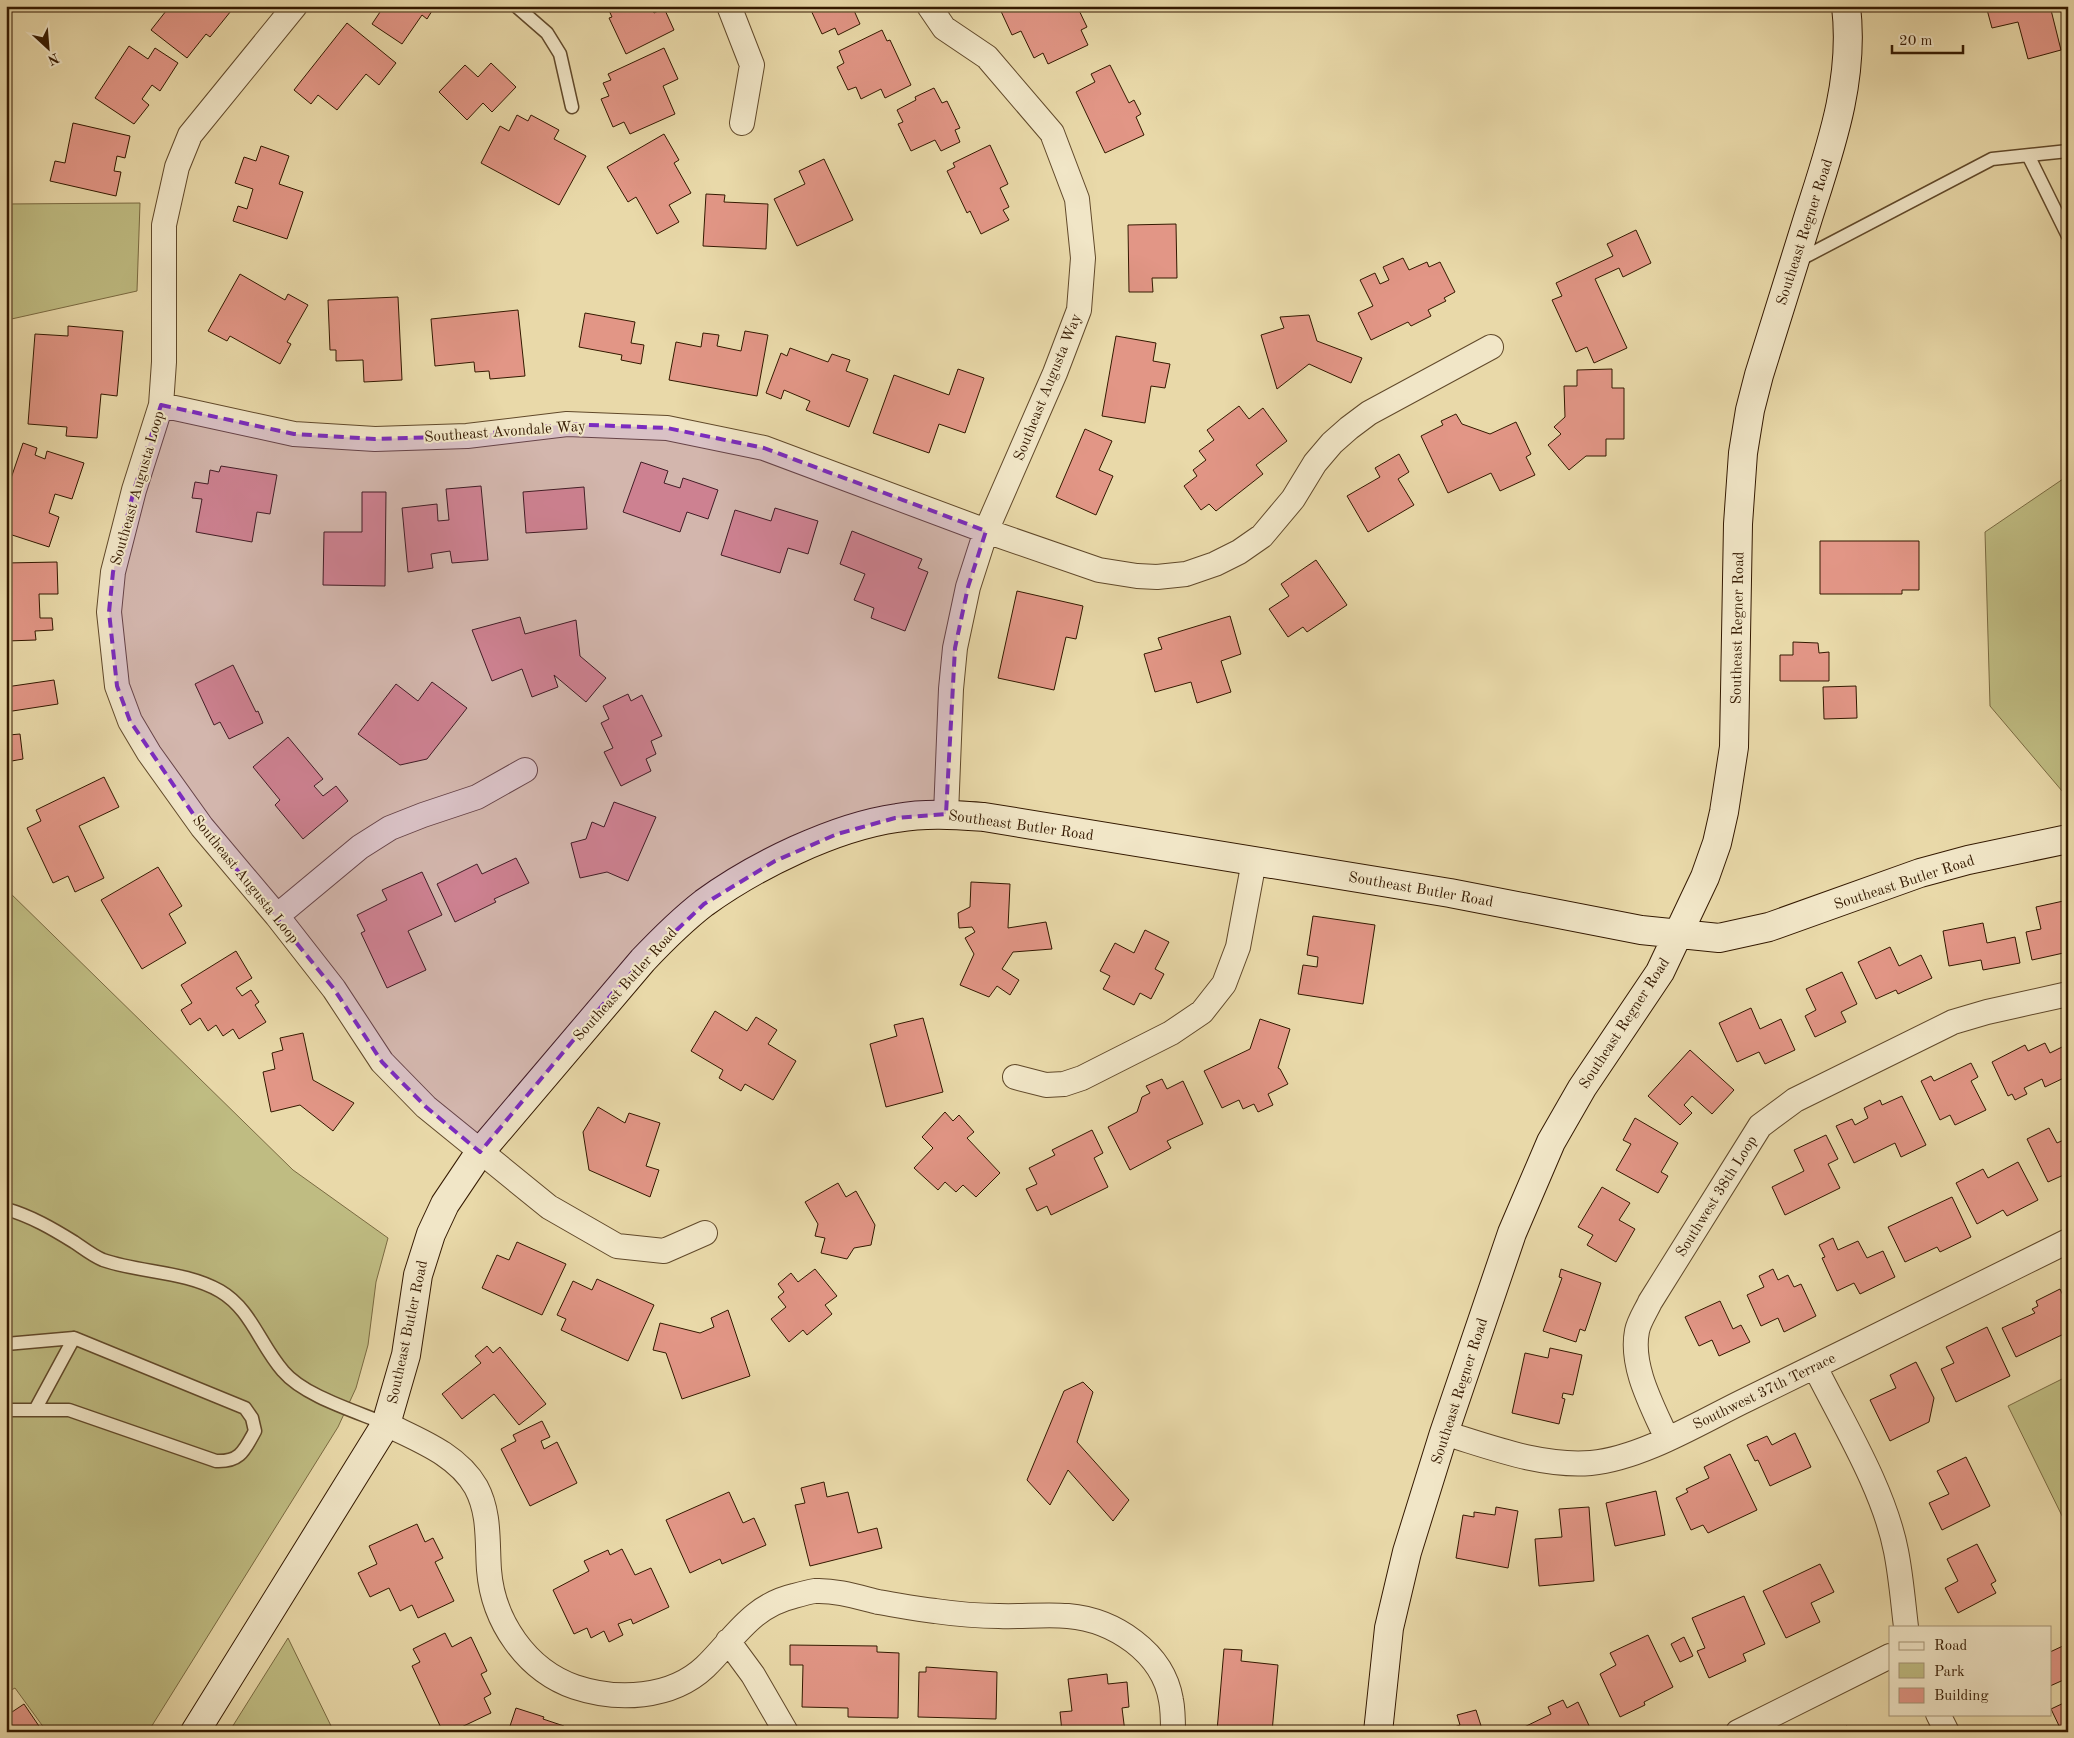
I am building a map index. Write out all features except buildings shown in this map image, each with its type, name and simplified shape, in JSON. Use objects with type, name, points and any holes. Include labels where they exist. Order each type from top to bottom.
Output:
[{"type":"main road","name":"Southeast Regner Road","points":[[1378,1732],[1384,1660],[1398,1587],[1444,1433],[1512,1233],[1551,1142],[1582,1088],[1660,972],[1705,877],[1717,843],[1724,812],[1735,728],[1738,524],[1743,452],[1750,410],[1759,375],[1828,155],[1840,109],[1847,72],[1848,22],[1846,6]]},
{"type":"main road","name":"Southeast Butler Road","points":[[195,1732],[386,1424],[406,1355],[418,1275],[431,1234],[445,1204],[480,1152],[627,978],[671,932],[704,904],[775,861],[837,834],[895,818],[946,814],[984,817],[1450,893],[1641,930],[1719,938],[1769,927],[1920,873],[1968,860],[2068,839]]},
{"type":"street","name":"Southeast Augusta Loop","points":[[295,6],[190,135],[177,167],[164,225],[164,362],[161,404],[134,490],[114,572],[109,612],[117,686],[130,721],[149,753],[202,827],[334,989],[382,1062],[426,1107],[549,1207],[617,1246],[664,1251],[705,1233]]},
{"type":"street","points":[[729,6],[752,65],[742,123]]},
{"type":"street","name":"Southeast Augusta Way","points":[[929,6],[944,28],[986,57],[1052,133],[1077,199],[1083,258],[1079,310],[1055,374],[986,530],[968,587],[955,648],[950,689],[946,814]]},
{"type":"street","name":"Southeast Avondale Way","points":[[161,404],[294,434],[375,439],[467,436],[567,424],[667,428],[764,448],[1099,570],[1157,577],[1186,574],[1215,564],[1239,552],[1262,536],[1293,499],[1316,463],[1332,443],[1349,428],[1369,413],[1492,347]]},
{"type":"street","points":[[276,916],[360,847],[390,828],[477,797],[525,770]]},
{"type":"street","points":[[1015,1077],[1046,1085],[1064,1084],[1082,1078],[1171,1033],[1202,1012],[1224,984],[1238,947],[1254,861]]},
{"type":"street","name":"Southwest 38th Loop","points":[[1667,1439],[1645,1388],[1637,1357],[1637,1330],[1650,1302],[1760,1126],[1795,1100],[1953,1022],[2068,994]]},
{"type":"street","name":"Southwest 37th Terrace","points":[[1444,1433],[1510,1453],[1538,1459],[1591,1463],[1630,1455],[1815,1367],[2068,1241]]},
{"type":"street","points":[[1815,1367],[1873,1482],[1885,1514],[1896,1550],[1906,1626]]},
{"type":"street","points":[[386,1424],[440,1450],[461,1468],[475,1486],[484,1506],[488,1531],[489,1572],[494,1597],[502,1619],[515,1642],[533,1664],[555,1678],[574,1686],[604,1695],[631,1696],[653,1692],[682,1682],[704,1668],[750,1617],[769,1605],[791,1596],[815,1591],[839,1593],[936,1612],[996,1616],[1069,1616],[1098,1623],[1122,1633],[1144,1650],[1155,1662],[1164,1676],[1171,1699],[1173,1732]]},
{"type":"street","points":[[728,1641],[753,1675],[786,1732]]},
{"type":"street","points":[[1738,1732],[1889,1656]]},
{"type":"street","points":[[1939,1716],[1947,1732]]},
{"type":"lane","points":[[516,6],[546,33],[560,54],[572,107]]},
{"type":"lane","points":[[1795,262],[1992,159],[2068,151]]},
{"type":"lane","points":[[2030,155],[2030,159],[2068,236]]},
{"type":"lane","points":[[6,1209],[50,1228],[100,1259],[125,1267],[200,1282],[220,1291],[250,1320],[282,1370],[293,1381],[309,1391],[386,1424]]},
{"type":"lane","points":[[35,1410],[74,1338]]},
{"type":"lane","points":[[6,1344],[74,1338],[245,1408],[252,1418],[255,1431],[244,1452],[230,1462],[216,1461],[69,1410],[6,1410]]},
{"type":"highlighted area","points":[[161,405],[294,434],[375,439],[467,436],[567,424],[667,428],[764,448],[986,531],[968,587],[955,648],[946,814],[895,818],[837,834],[775,861],[704,904],[621,983],[480,1152],[426,1107],[382,1062],[334,989],[202,827],[130,721],[117,686],[109,612],[113,572],[134,490]]},
{"type":"green space","points":[[140,203],[137,291],[7,320],[6,323],[6,204]]},
{"type":"green space","points":[[2063,479],[2068,479],[2068,798],[1990,706],[1985,532]]},
{"type":"green space","points":[[6,889],[293,1170],[388,1238],[376,1282],[368,1345],[356,1388],[338,1427],[148,1732],[47,1732],[15,1688],[6,1693]]},
{"type":"green space","points":[[2068,1376],[2068,1528],[2008,1406]]},
{"type":"green space","points":[[288,1638],[334,1732],[229,1732]]}]
